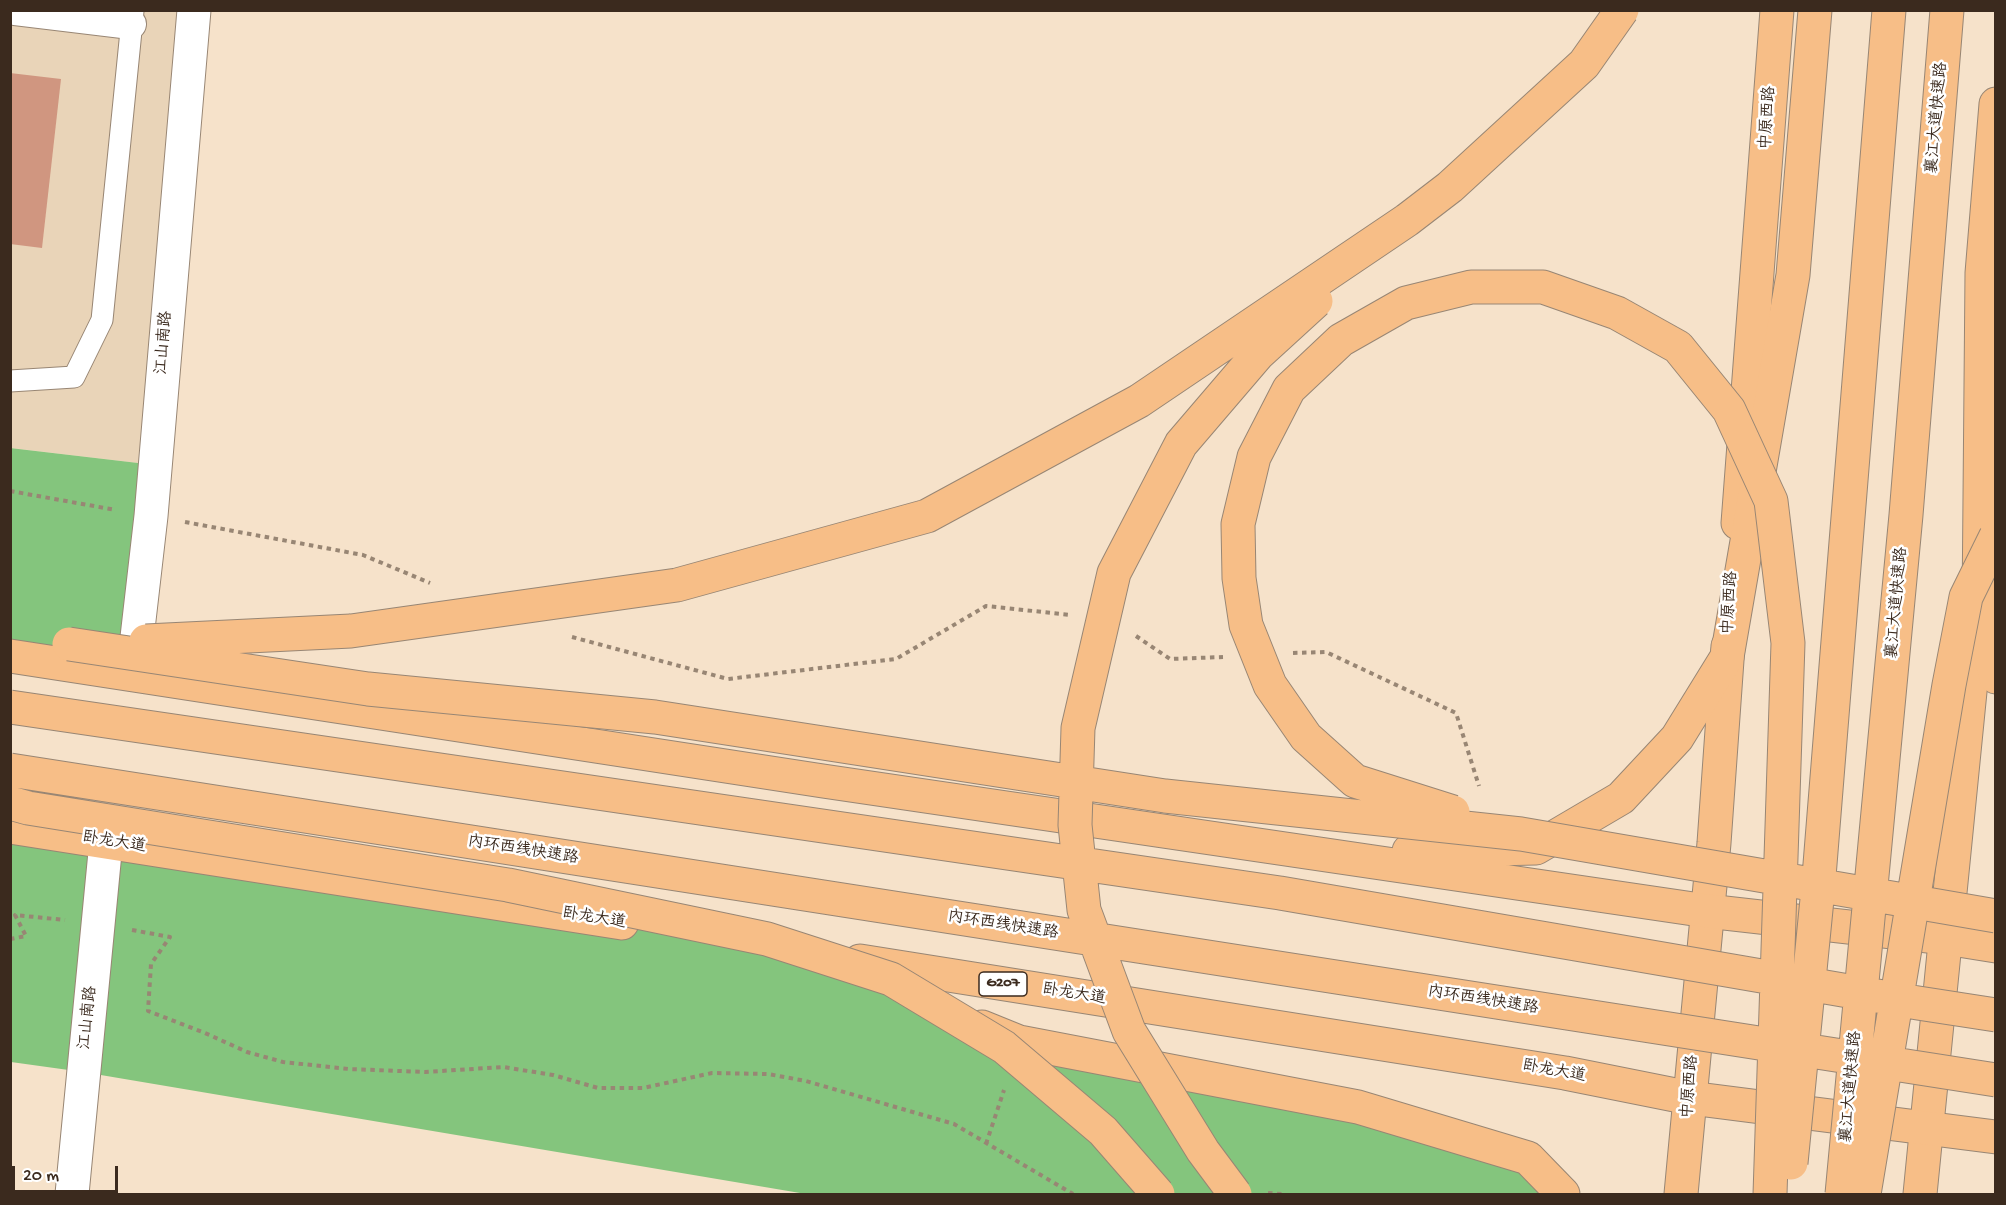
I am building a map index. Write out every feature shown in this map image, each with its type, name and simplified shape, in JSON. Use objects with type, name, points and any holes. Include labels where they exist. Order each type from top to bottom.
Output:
[{"type":"main road","points":[[69,644],[351,631],[678,585],[927,516],[1139,401],[1407,220],[1450,187],[1584,64],[1622,10]]},
{"type":"main road","name":"中原西路","points":[[1681,1194],[1714,843],[1777,10]]},
{"type":"main road","points":[[1318,853],[1536,848],[1620,798],[1677,738],[1727,657],[1793,275],[1815,10]]},
{"type":"main road","points":[[1788,1194],[1818,889],[1888,10]]},
{"type":"main road","name":"襄江大道快速路","points":[[1842,1194],[1906,515],[1947,10]]},
{"type":"main road","points":[[1995,105],[1982,273],[1979,609],[1995,677]]},
{"type":"main road","points":[[1235,1194],[1203,1151],[1129,1031],[1084,910],[1075,825],[1078,728],[1114,573],[1181,444],[1258,354],[1407,220]]},
{"type":"main road","points":[[1521,834],[1355,781],[1306,737],[1270,685],[1245,625],[1239,578],[1238,524],[1254,457],[1289,389],[1341,340],[1406,303],[1471,287],[1543,287],[1617,313],[1678,347],[1729,410],[1771,501],[1788,643],[1770,1194]]},
{"type":"main road","points":[[1920,1194],[1979,609],[1995,414]]},
{"type":"main road","points":[[1864,1194],[1949,685],[1966,597],[1995,536]]},
{"type":"main road","points":[[10,636],[368,689],[655,717],[1165,796],[1521,834],[1995,916]]},
{"type":"main road","points":[[10,656],[823,781],[1707,911],[1947,938],[1995,946]]},
{"type":"main road","points":[[10,707],[1280,893],[1995,1015]]},
{"type":"main road","name":"内环西线快速路","points":[[10,770],[1995,1080]]},
{"type":"main road","points":[[10,803],[28,808],[508,885],[767,939],[891,979],[1004,1047],[1178,1194]]},
{"type":"main road","name":"卧龙大道","points":[[10,827],[1565,1073],[1690,1098],[1995,1137]]},
{"type":"main road","points":[[789,950],[1019,1041],[1358,1107],[1528,1158],[1563,1194]]},
{"type":"main road","points":[[1103,1131],[1158,1194]]},
{"type":"street","points":[[15,10],[132,17]]},
{"type":"street","name":"江山南路","points":[[132,674],[151,516],[194,10]]},
{"type":"street","name":"江山南路","points":[[72,1194],[106,842]]},
{"type":"lane","points":[[10,381],[74,377],[102,320],[132,17]]},
{"type":"path","points":[[10,491],[363,555],[439,587]]},
{"type":"path","points":[[571,637],[729,679],[896,659],[986,606],[1078,616]]},
{"type":"path","points":[[1132,633],[1170,659],[1226,656]]},
{"type":"path","points":[[1281,654],[1326,652],[1456,713],[1479,789]]},
{"type":"path","points":[[10,910],[26,936],[10,939]]},
{"type":"path","points":[[15,915],[99,924],[170,937],[151,964],[148,1011],[247,1052],[283,1062],[349,1069],[425,1072],[503,1068],[553,1075],[598,1088],[643,1088],[712,1073],[768,1074],[806,1081],[954,1124],[1073,1194]]},
{"type":"shaded area","points":[[11,11],[194,11],[155,465],[11,448]]},
{"type":"green space","points":[[10,448],[155,465],[132,674],[11,653]]},
{"type":"green space","points":[[10,827],[789,950],[1019,1041],[1528,1158],[1563,1194],[806,1194],[83,1072],[11,1062]]},
{"type":"building","points":[[10,73],[61,79],[42,248],[10,244]]}]
